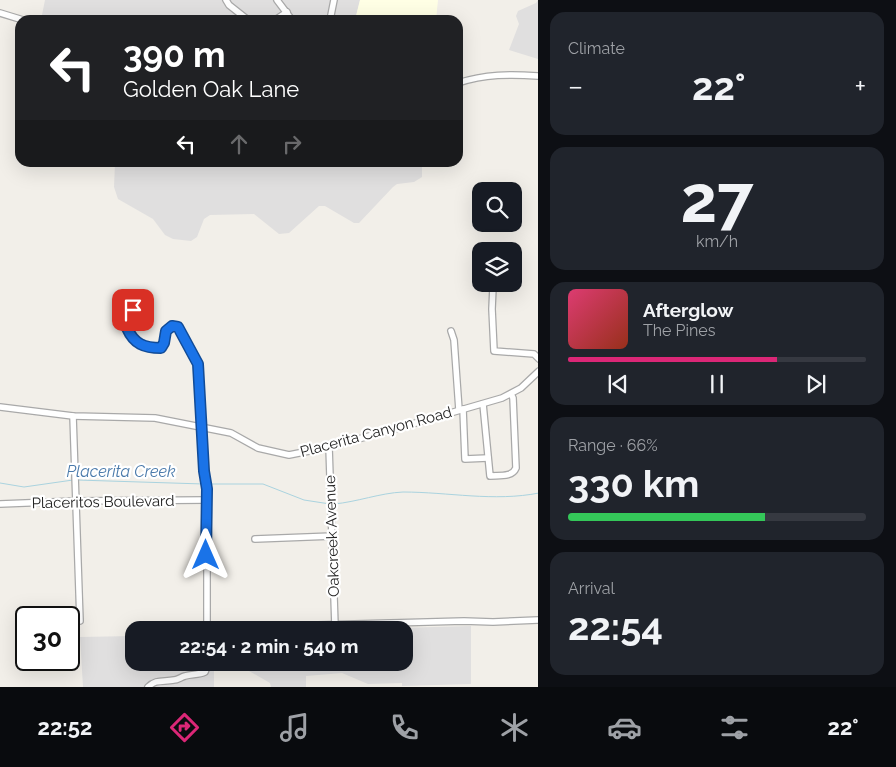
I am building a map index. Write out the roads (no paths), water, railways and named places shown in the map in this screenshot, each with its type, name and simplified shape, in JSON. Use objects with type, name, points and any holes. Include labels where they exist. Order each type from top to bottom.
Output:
[{"type":"street","points":[[226,0],[229,5],[242,15]]},
{"type":"street","points":[[278,0],[289,15]]},
{"type":"street","points":[[331,15],[334,0]]},
{"type":"street","points":[[282,15],[287,12]]},
{"type":"street","points":[[0,13],[15,18]]},
{"type":"street","points":[[463,82],[496,74],[538,76]]},
{"type":"street","points":[[493,292],[494,351],[536,353],[538,359]]},
{"type":"street","points":[[133,310],[127,328],[132,338],[142,346],[161,348],[166,331],[172,326],[178,327],[198,364],[206,500],[207,621]]},
{"type":"street","points":[[451,332],[454,340],[465,459],[488,458]]},
{"type":"street","name":"Placerita Canyon Road","points":[[0,408],[73,416],[155,418],[231,434],[258,448],[289,454],[329,447],[395,430],[483,404],[511,394],[521,388],[538,371]]},
{"type":"street","points":[[483,404],[490,476],[511,474],[515,470],[513,398],[511,394]]},
{"type":"street","points":[[73,416],[80,606]]},
{"type":"street","name":"Oakcreek Avenue","points":[[329,447],[335,621]]},
{"type":"street","name":"Placeritos Boulevard","points":[[0,504],[76,500],[206,500]]},
{"type":"street","points":[[255,539],[333,536]]},
{"type":"street","points":[[413,622],[538,620]]},
{"type":"street","points":[[148,687],[159,681],[173,681],[184,676],[201,674],[205,671]]},
{"type":"waterway","name":"Placerita Creek","points":[[0,483],[24,487],[73,480]]},
{"type":"waterway","name":"Placerita Creek","points":[[77,480],[203,484]]},
{"type":"waterway","name":"Placerita Creek","points":[[210,484],[263,484],[304,500],[330,504]]},
{"type":"waterway","name":"Placerita Creek","points":[[334,504],[403,492],[488,497],[522,496],[538,493]]}]
